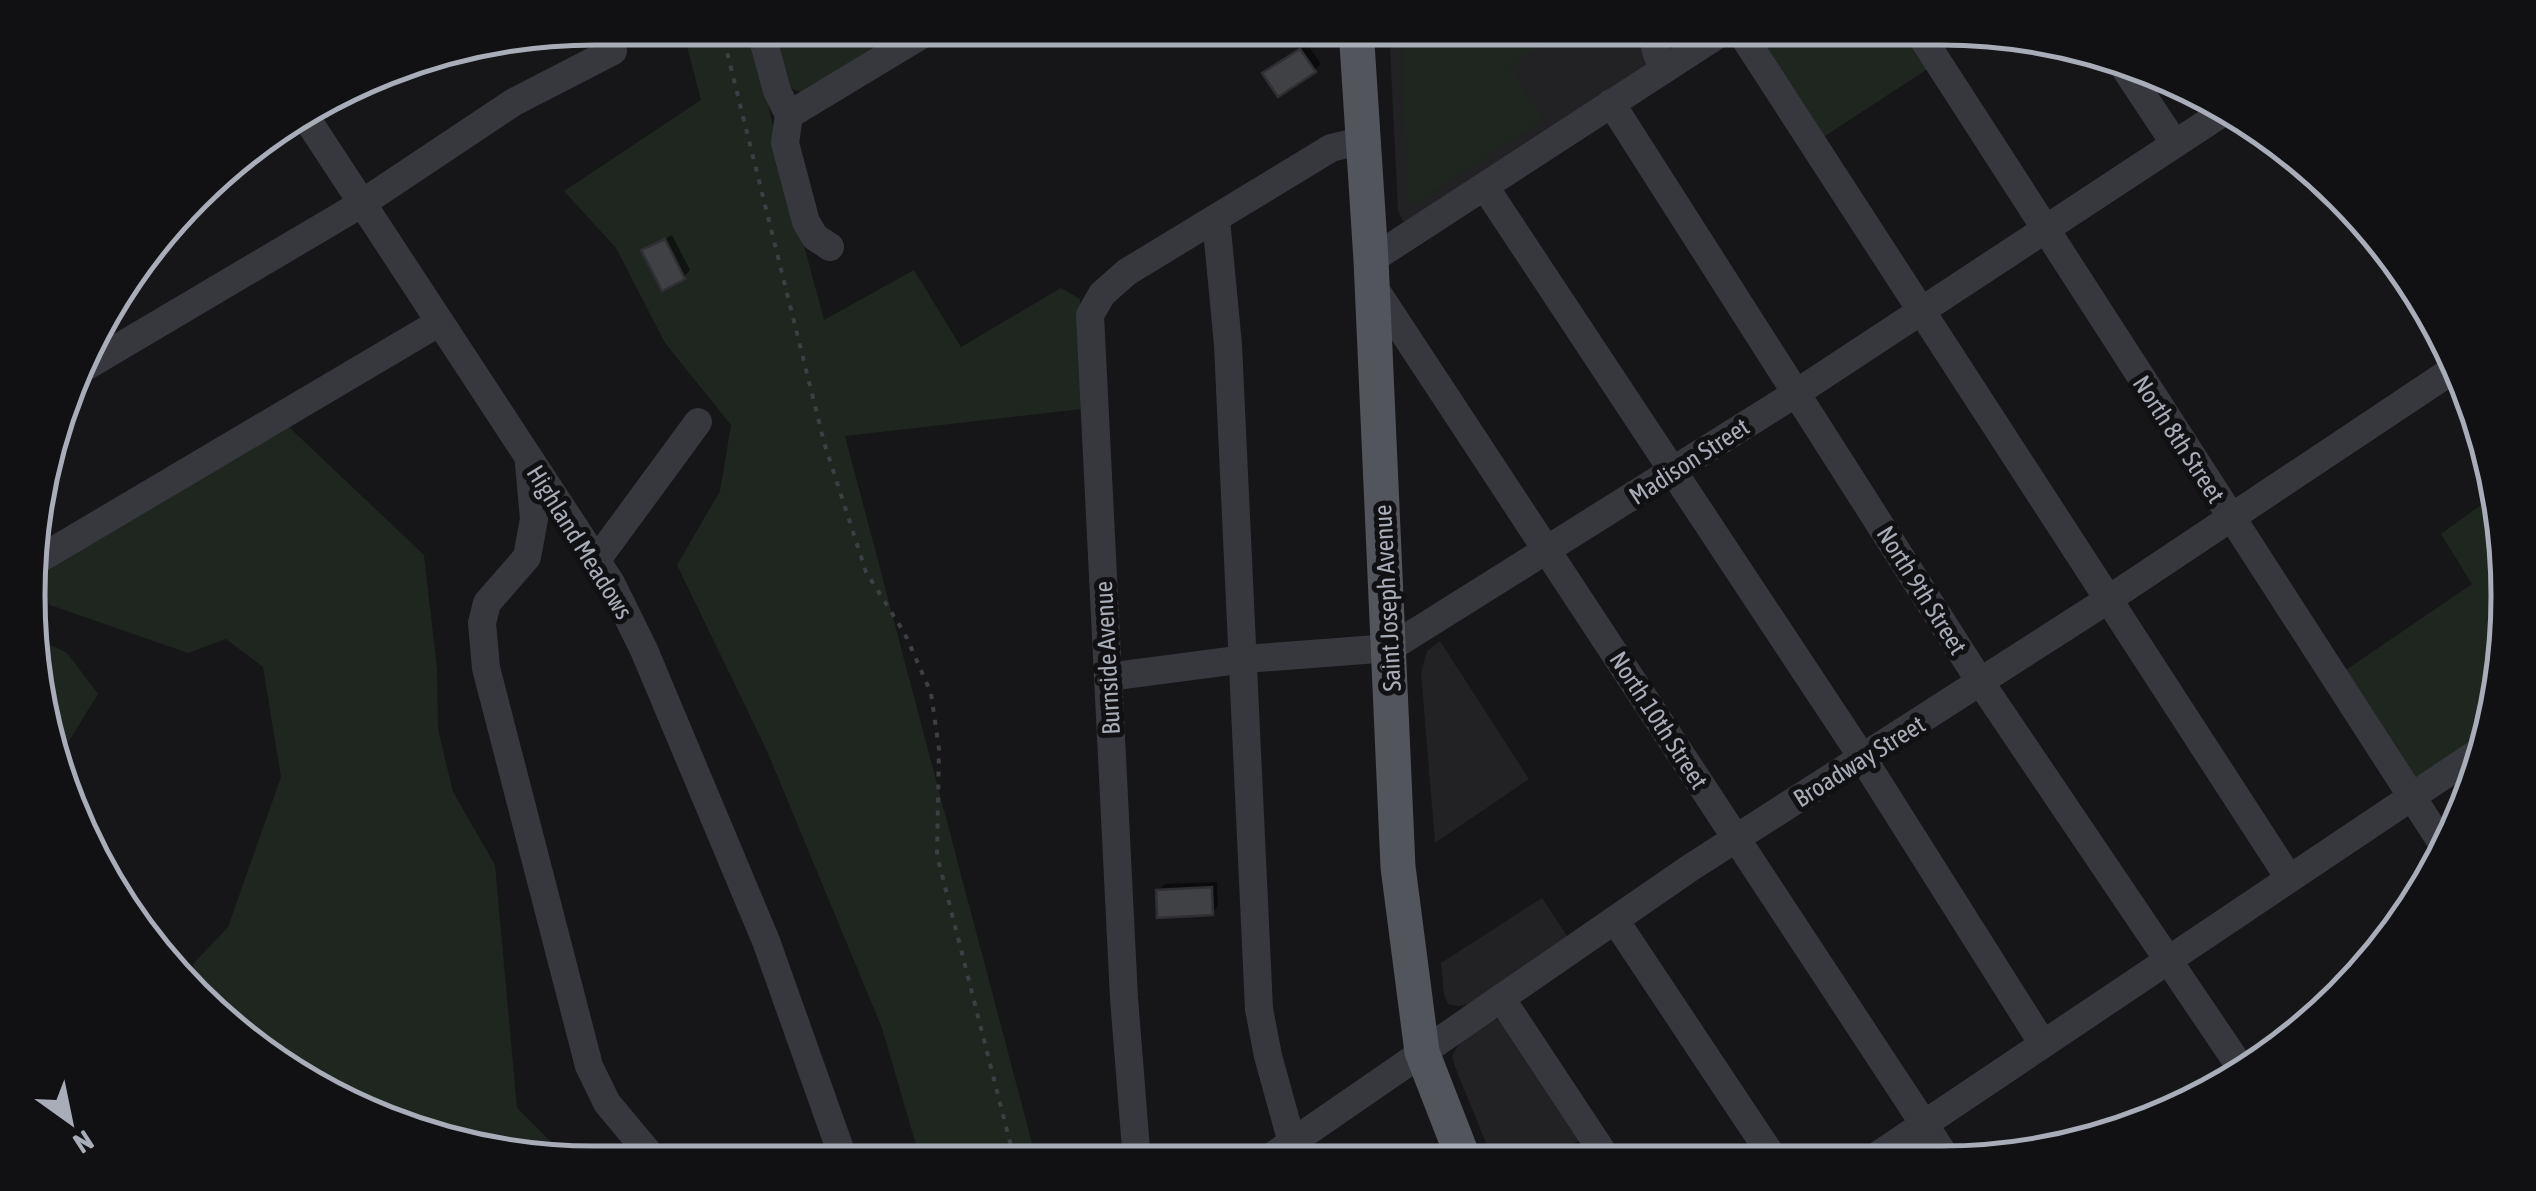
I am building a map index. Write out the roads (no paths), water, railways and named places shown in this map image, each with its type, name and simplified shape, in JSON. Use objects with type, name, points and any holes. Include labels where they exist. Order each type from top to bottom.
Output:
[{"type":"main road","name":"Saint Joseph Avenue","points":[[1357,45],[1398,867],[1422,1052],[1459,1146]]},
{"type":"street","points":[[765,45],[777,91],[790,115],[784,143],[806,222],[815,237],[830,247]]},
{"type":"street","points":[[790,115],[905,45]]},
{"type":"street","points":[[1654,45],[1664,69]]},
{"type":"street","points":[[1371,271],[1486,187],[1701,45]]},
{"type":"street","points":[[1749,45],[2289,878]]},
{"type":"street","name":"North 8th Street","points":[[1927,45],[2436,835]]},
{"type":"street","points":[[99,359],[360,204],[514,102],[612,51]]},
{"type":"street","points":[[2133,80],[2175,144]]},
{"type":"street","name":"North 9th Street","points":[[1611,104],[1981,683],[2235,1060]]},
{"type":"street","name":"Madison Street","points":[[1108,677],[1244,659],[1390,648],[1798,392],[2214,118]]},
{"type":"street","points":[[311,125],[528,457]]},
{"type":"street","name":"Burnside Avenue","points":[[1136,1146],[1124,998],[1090,315],[1102,294],[1127,272],[1331,148],[1364,140]]},
{"type":"street","points":[[1486,187],[1862,757],[2044,1044]]},
{"type":"street","points":[[1216,218],[1228,346],[1259,1008],[1291,1146]]},
{"type":"street","name":"North 10th Street","points":[[1371,271],[1548,551],[1940,1146]]},
{"type":"street","points":[[46,555],[440,322]]},
{"type":"street","name":"Broadway Street","points":[[1302,1146],[1422,1052],[1736,838],[1981,683],[2445,376]]},
{"type":"street","points":[[596,562],[698,422]]},
{"type":"street","name":"Highland Meadows","points":[[528,457],[611,583],[644,650],[766,941],[839,1146]]},
{"type":"street","name":"Highland Meadows","points":[[528,457],[534,518],[527,557],[488,603],[482,623],[486,668],[589,1066],[607,1103],[643,1146]]},
{"type":"street","points":[[1890,1146],[2465,761]]},
{"type":"street","points":[[1615,920],[1765,1146]]},
{"type":"street","points":[[1502,998],[1599,1146]]}]
